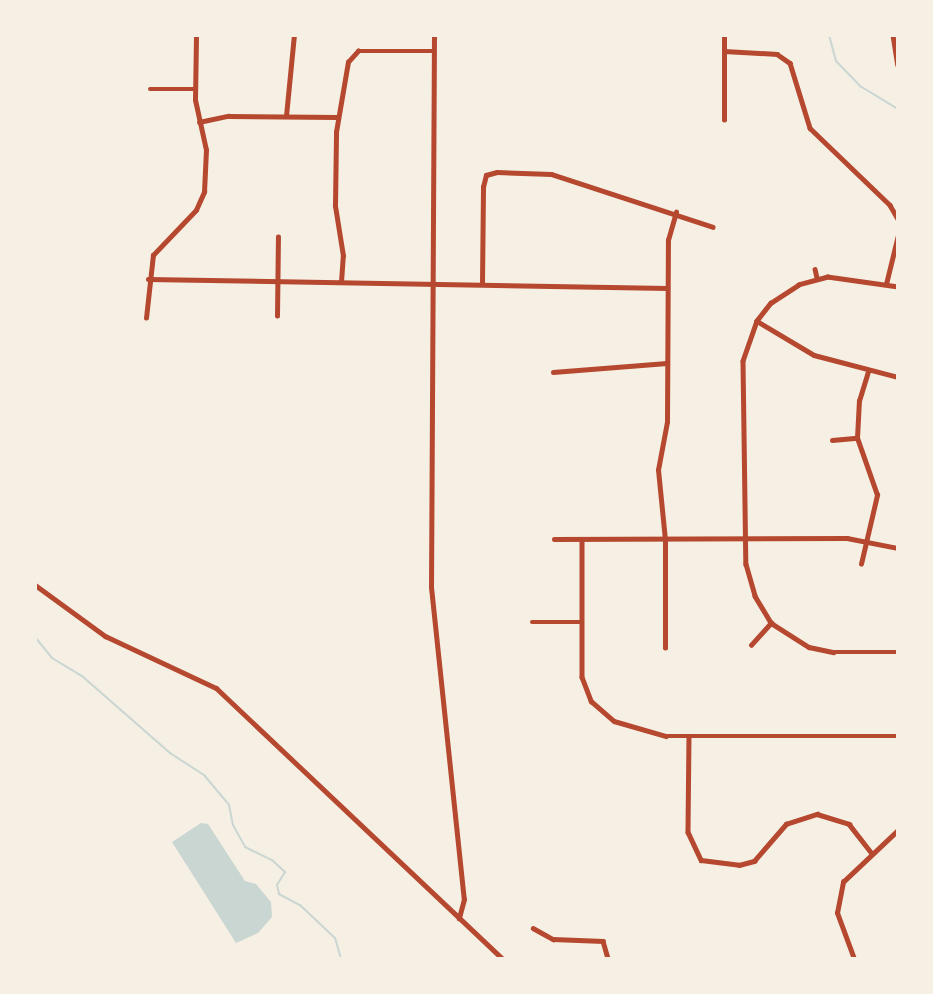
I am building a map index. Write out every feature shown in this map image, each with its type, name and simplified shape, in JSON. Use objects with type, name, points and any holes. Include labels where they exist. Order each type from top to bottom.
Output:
[{"type":"street","points":[[146,317],[148,279],[153,255],[196,210],[204,192],[206,150],[195,89],[195,35]]},
{"type":"street","points":[[286,116],[294,35]]},
{"type":"street","points":[[434,35],[432,604],[464,899],[459,918]]},
{"type":"street","points":[[724,35],[724,120]]},
{"type":"street","points":[[893,35],[898,65]]},
{"type":"street","points":[[341,282],[343,256],[335,206],[337,117],[351,56],[366,51],[433,51]]},
{"type":"street","points":[[724,51],[776,54],[790,63],[810,128],[890,205],[898,219]]},
{"type":"street","points":[[150,89],[195,89]]},
{"type":"street","points":[[199,122],[228,116],[337,117]]},
{"type":"street","points":[[482,285],[486,175],[551,174],[676,212],[713,227]]},
{"type":"street","points":[[665,648],[665,540],[658,470],[667,422],[668,240],[676,212]]},
{"type":"street","points":[[886,284],[898,235]]},
{"type":"street","points":[[277,316],[278,237]]},
{"type":"street","points":[[815,269],[817,278]]},
{"type":"street","points":[[898,287],[817,278],[783,294],[757,321],[747,340],[743,361],[749,580],[771,623],[793,640],[817,650],[898,652]]},
{"type":"street","points":[[148,279],[667,288]]},
{"type":"street","points":[[757,321],[814,355],[898,377]]},
{"type":"street","points":[[553,372],[667,363]]},
{"type":"street","points":[[861,564],[877,495],[857,438],[859,401],[868,371]]},
{"type":"street","points":[[832,440],[857,438]]},
{"type":"street","points":[[554,539],[866,540],[898,548]]},
{"type":"street","points":[[582,539],[582,677],[591,701],[614,721],[650,734],[898,736]]},
{"type":"street","points":[[35,585],[105,636],[210,684],[503,959]]},
{"type":"street","points":[[532,622],[581,622]]},
{"type":"street","points":[[751,645],[771,623]]},
{"type":"street","points":[[689,736],[688,832],[701,860],[739,865],[754,861],[786,824],[817,814],[849,824],[872,853]]},
{"type":"street","points":[[854,959],[840,929],[838,897],[852,869],[898,830]]},
{"type":"street","points":[[533,928],[554,939],[603,942],[608,959]]},
{"type":"shaded area","points":[[201,823],[208,824],[245,881],[256,884],[271,902],[272,917],[258,933],[236,943],[172,842]]},
{"type":"waterway","points":[[829,35],[836,61],[860,86],[898,109]]},
{"type":"waterway","points":[[35,637],[52,658],[82,676],[170,753],[204,775],[229,805],[233,825],[245,847],[272,860],[285,872],[277,885],[279,894],[300,905],[335,938],[341,959]]}]
